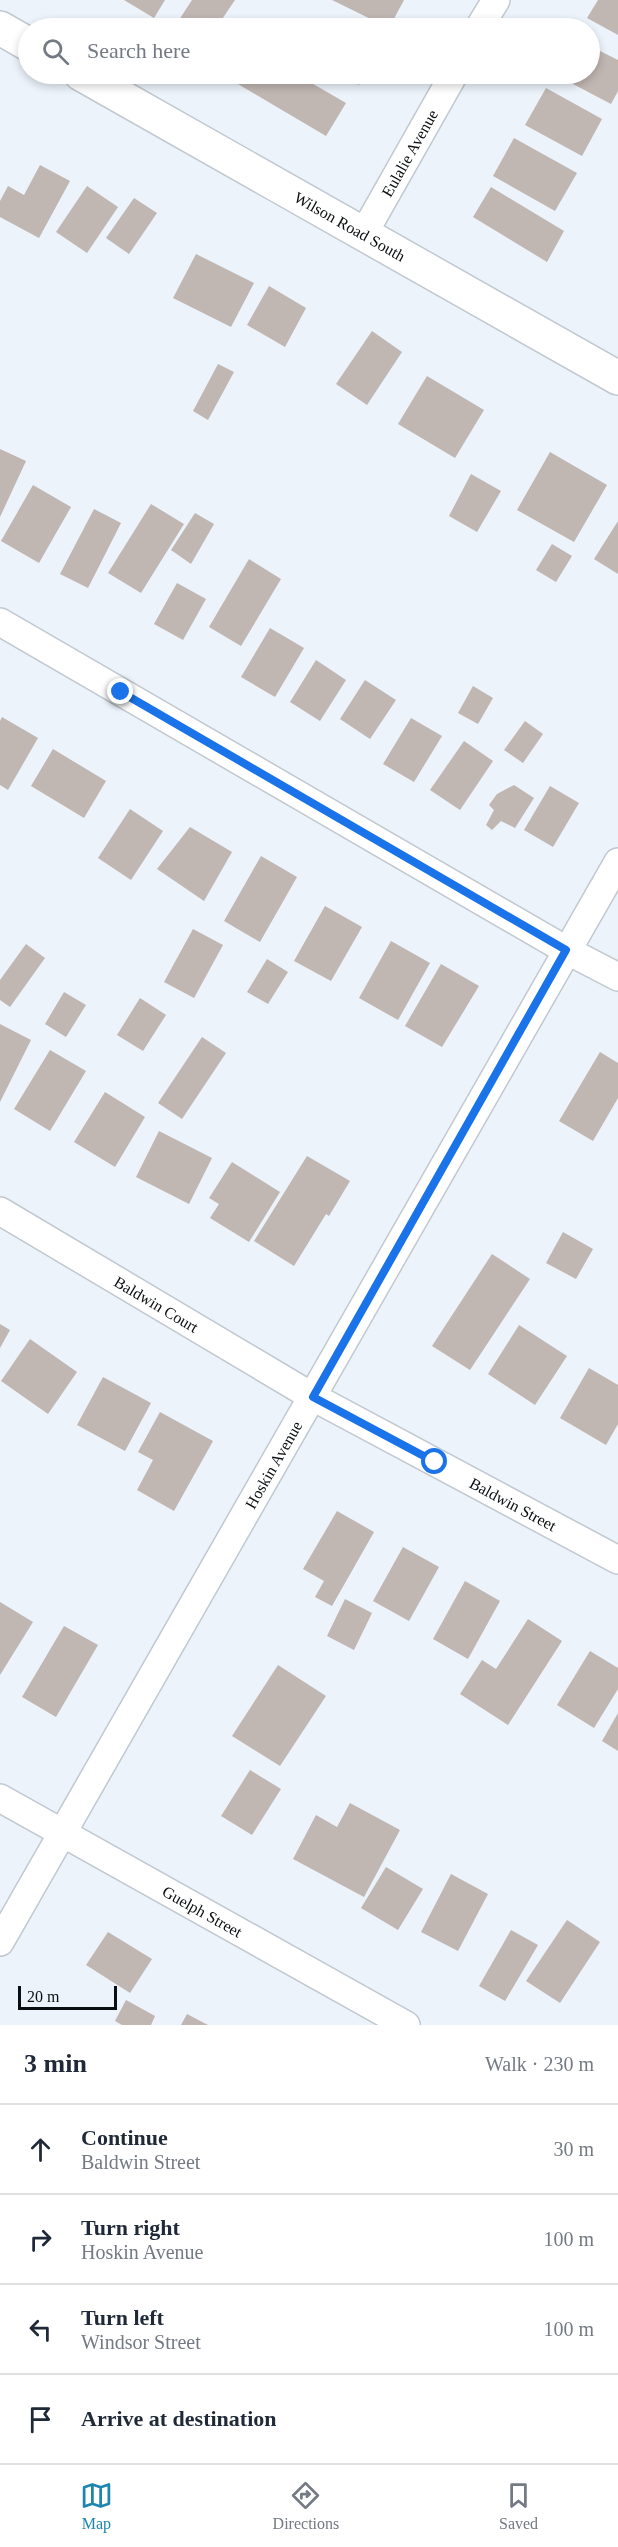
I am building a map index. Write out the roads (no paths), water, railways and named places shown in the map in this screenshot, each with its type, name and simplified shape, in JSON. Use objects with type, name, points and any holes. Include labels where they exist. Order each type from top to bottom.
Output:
[{"type":"main road","points":[[0,28],[18,38]]},
{"type":"main road","name":"Wilson Road South","points":[[99,84],[618,378]]},
{"type":"street","points":[[485,18],[496,0]]},
{"type":"street","name":"Eulalie Avenue","points":[[364,233],[448,84]]},
{"type":"street","points":[[0,622],[566,950],[618,977]]},
{"type":"street","name":"Hoskin Avenue","points":[[0,1942],[618,862]]},
{"type":"street","name":"Baldwin Court","points":[[0,1211],[313,1397]]},
{"type":"street","name":"Baldwin Street","points":[[313,1397],[618,1560]]},
{"type":"street","name":"Guelph Street","points":[[0,1798],[406,2025]]}]
